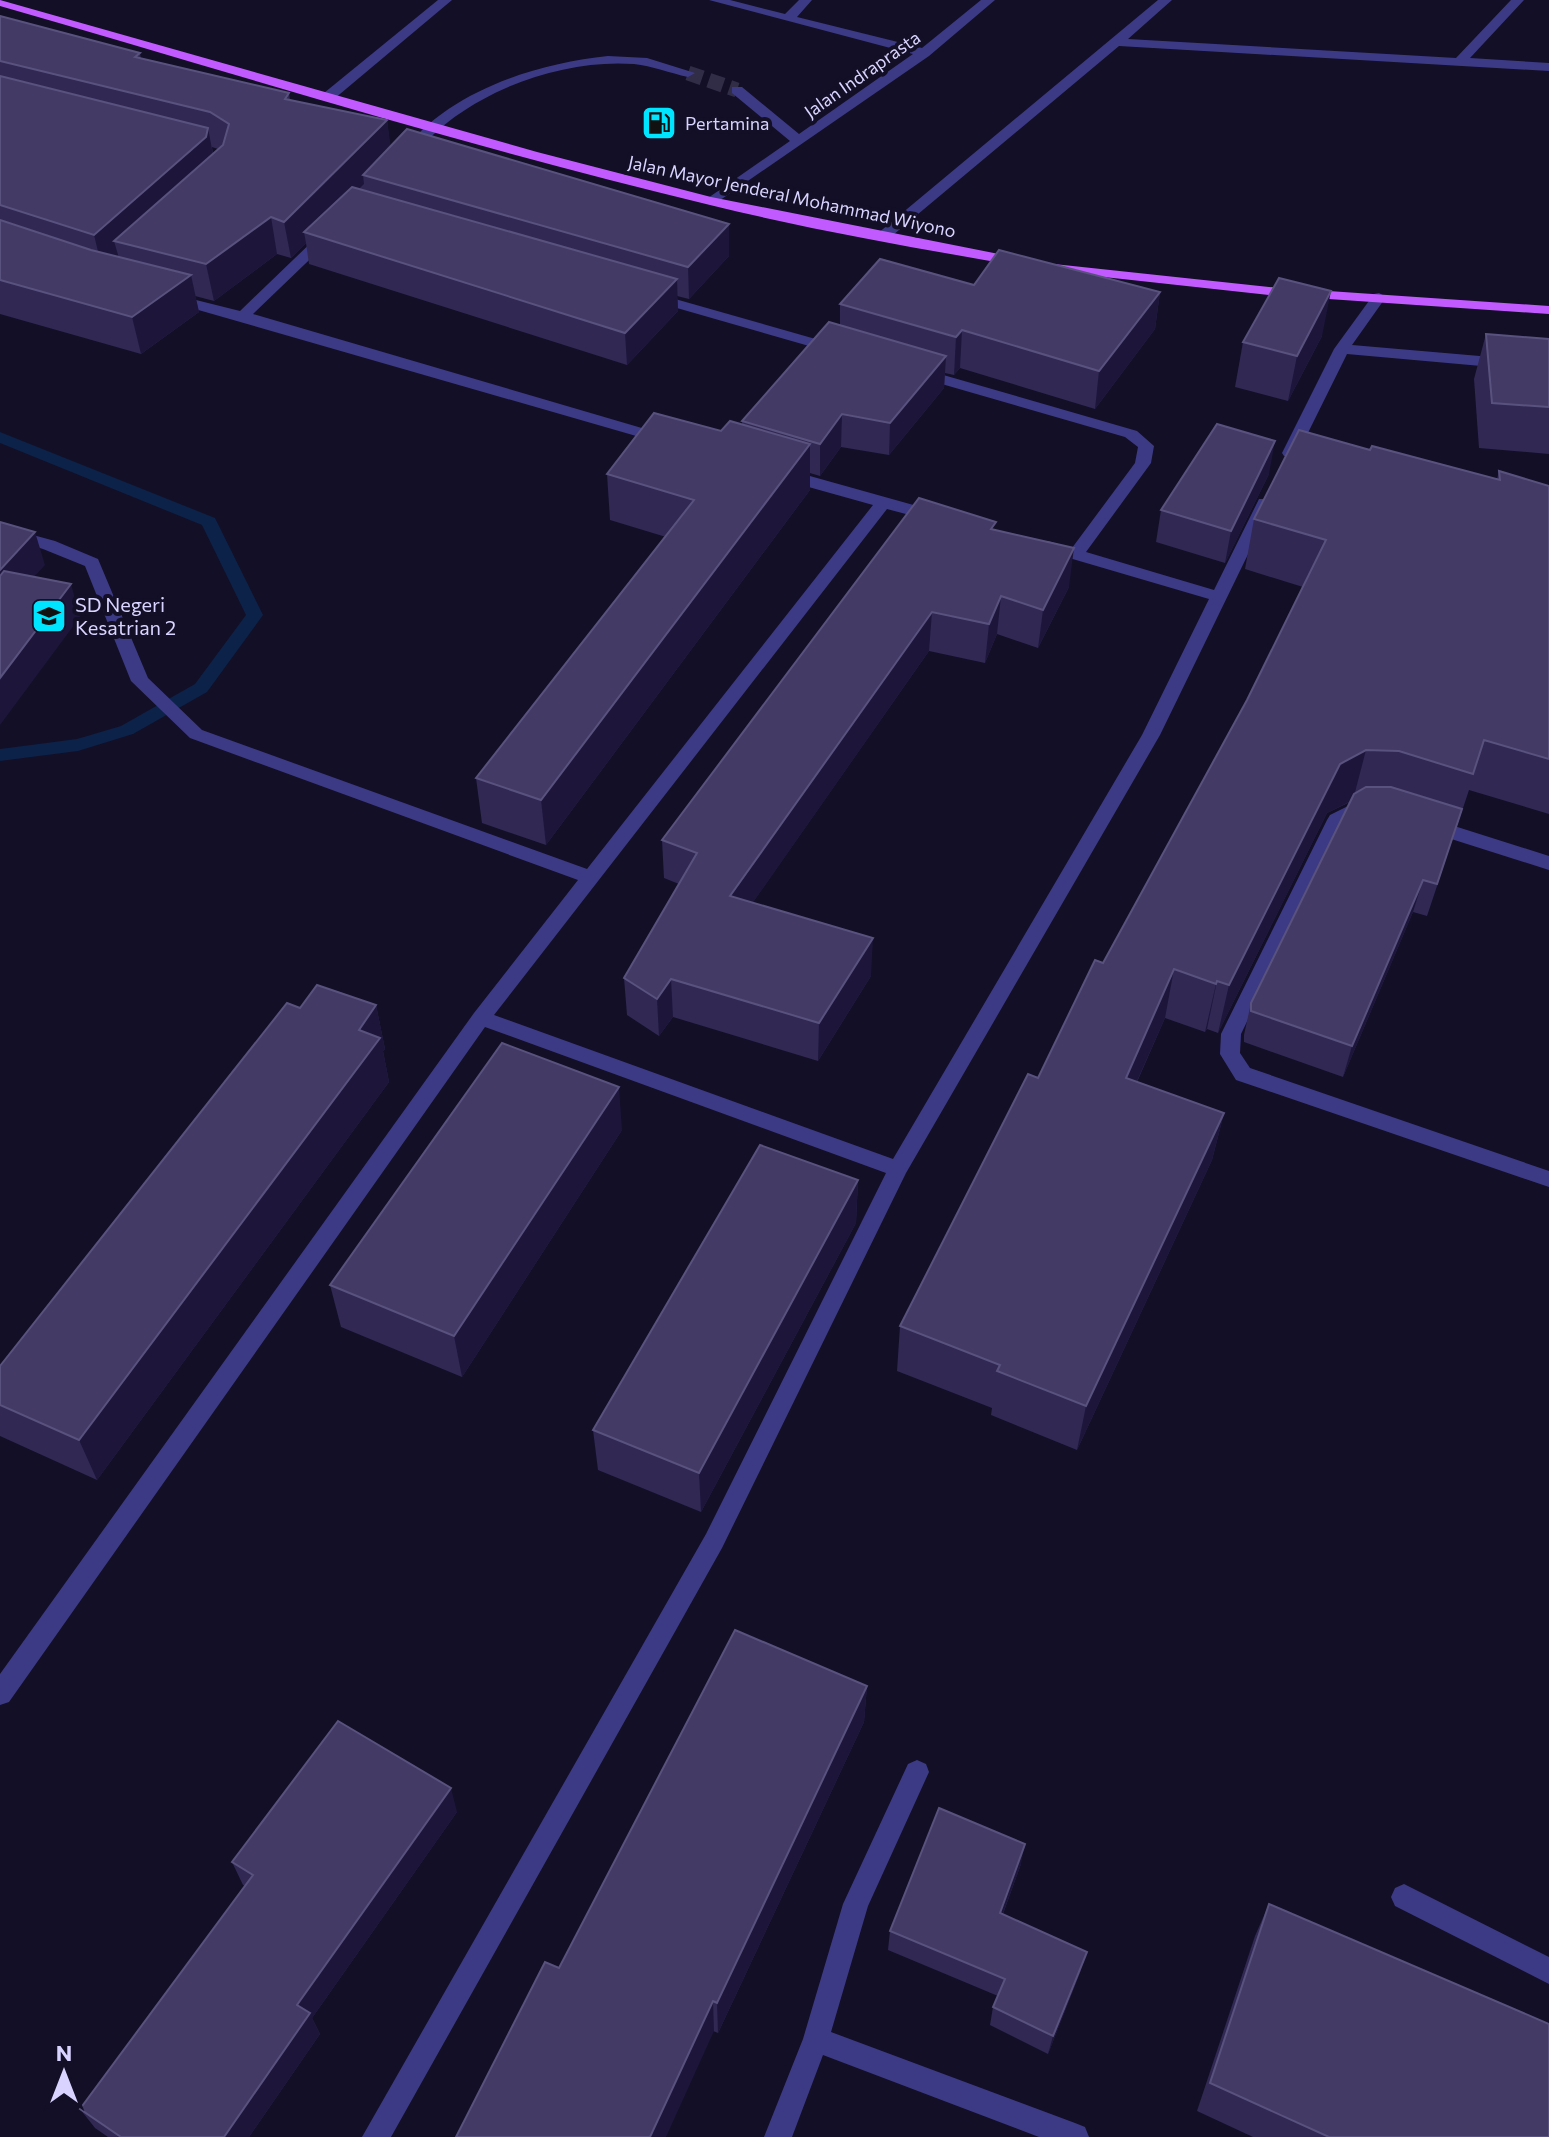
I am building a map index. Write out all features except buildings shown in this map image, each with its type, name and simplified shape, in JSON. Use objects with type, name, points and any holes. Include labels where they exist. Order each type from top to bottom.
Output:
[{"type":"main road","name":"Jalan Mayor Jenderal Mohammad Wiyono","points":[[0,2],[430,128],[713,201],[882,237],[1048,267],[1269,291],[1549,310]]},
{"type":"street","points":[[329,96],[446,0]]},
{"type":"street","points":[[715,0],[924,53]]},
{"type":"street","points":[[788,18],[806,0]]},
{"type":"street","name":"Jalan Indraprasta","points":[[713,201],[924,53],[989,0]]},
{"type":"street","points":[[882,237],[1166,0]]},
{"type":"street","points":[[1460,61],[1518,0]]},
{"type":"street","points":[[1118,42],[1549,67]]},
{"type":"street","points":[[392,170],[430,128],[508,83],[594,60],[634,60],[688,73]]},
{"type":"street","points":[[737,90],[798,140]]},
{"type":"street","points":[[243,316],[342,220]]},
{"type":"street","points":[[151,293],[243,316],[685,445]]},
{"type":"street","points":[[643,293],[856,355]]},
{"type":"street","points":[[376,2137],[714,1541],[898,1169],[1151,735],[1217,596],[1342,349],[1379,297]]},
{"type":"street","points":[[1342,349],[1549,367]]},
{"type":"street","points":[[902,368],[1131,434],[1146,446],[1143,463],[1077,553]]},
{"type":"street","points":[[776,472],[958,522]]},
{"type":"street","points":[[0,1694],[481,1018],[883,503]]},
{"type":"street","points":[[0,531],[49,545],[92,563],[140,681],[196,734],[589,877]]},
{"type":"street","points":[[1033,542],[1217,596]]},
{"type":"street","points":[[1384,810],[1354,809],[1336,820],[1231,1034],[1230,1054],[1243,1074],[1549,1179]]},
{"type":"street","points":[[1414,820],[1549,863]]},
{"type":"street","points":[[481,1018],[898,1169]]},
{"type":"street","points":[[778,2137],[816,2039],[856,1904],[917,1772]]},
{"type":"street","points":[[1404,1897],[1549,1971]]},
{"type":"street","points":[[816,2039],[1075,2137]]},
{"type":"waterway","points":[[0,437],[209,522],[255,615],[201,688],[127,730],[78,745],[0,755]]},
{"type":"tunnel","points":[[688,73],[737,90]]},
{"type":"place","name":"Pertamina","points":[[659,123]]},
{"type":"place","name":"SD Negeri Kesatrian 2","points":[[49,616]]}]
